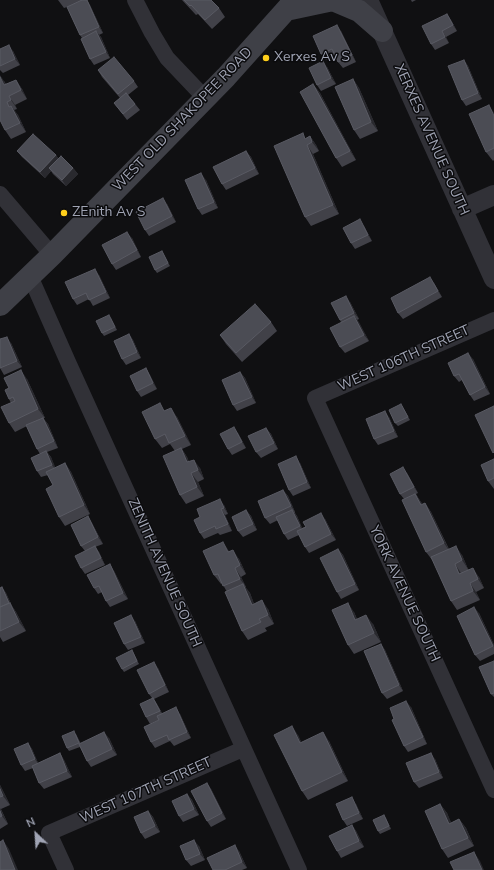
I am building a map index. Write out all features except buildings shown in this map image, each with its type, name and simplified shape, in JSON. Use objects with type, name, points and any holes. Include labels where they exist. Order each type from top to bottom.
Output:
[{"type":"main road","points":[[291,5],[333,0],[359,11],[382,31]]},
{"type":"main road","name":"WEST OLD SHAKOPEE ROAD","points":[[0,305],[52,255],[206,98],[291,5]]},
{"type":"street","points":[[135,0],[167,58],[206,98]]},
{"type":"street","name":"XERXES AVENUE SOUTH","points":[[368,0],[494,279]]},
{"type":"street","points":[[0,194],[52,255]]},
{"type":"street","points":[[462,209],[494,195]]},
{"type":"street","name":"ZENITH AVENUE SOUTH","points":[[30,276],[299,870]]},
{"type":"street","name":"WEST 106TH STREET","points":[[315,398],[494,320]]},
{"type":"street","name":"YORK AVENUE SOUTH","points":[[315,398],[494,790]]},
{"type":"street","name":"WEST 107TH STREET","points":[[66,870],[49,833],[244,749]]},
{"type":"place","name":"Xerxes Av S","points":[[266,58]]},
{"type":"place","name":"ZEnith Av S","points":[[64,213]]}]
